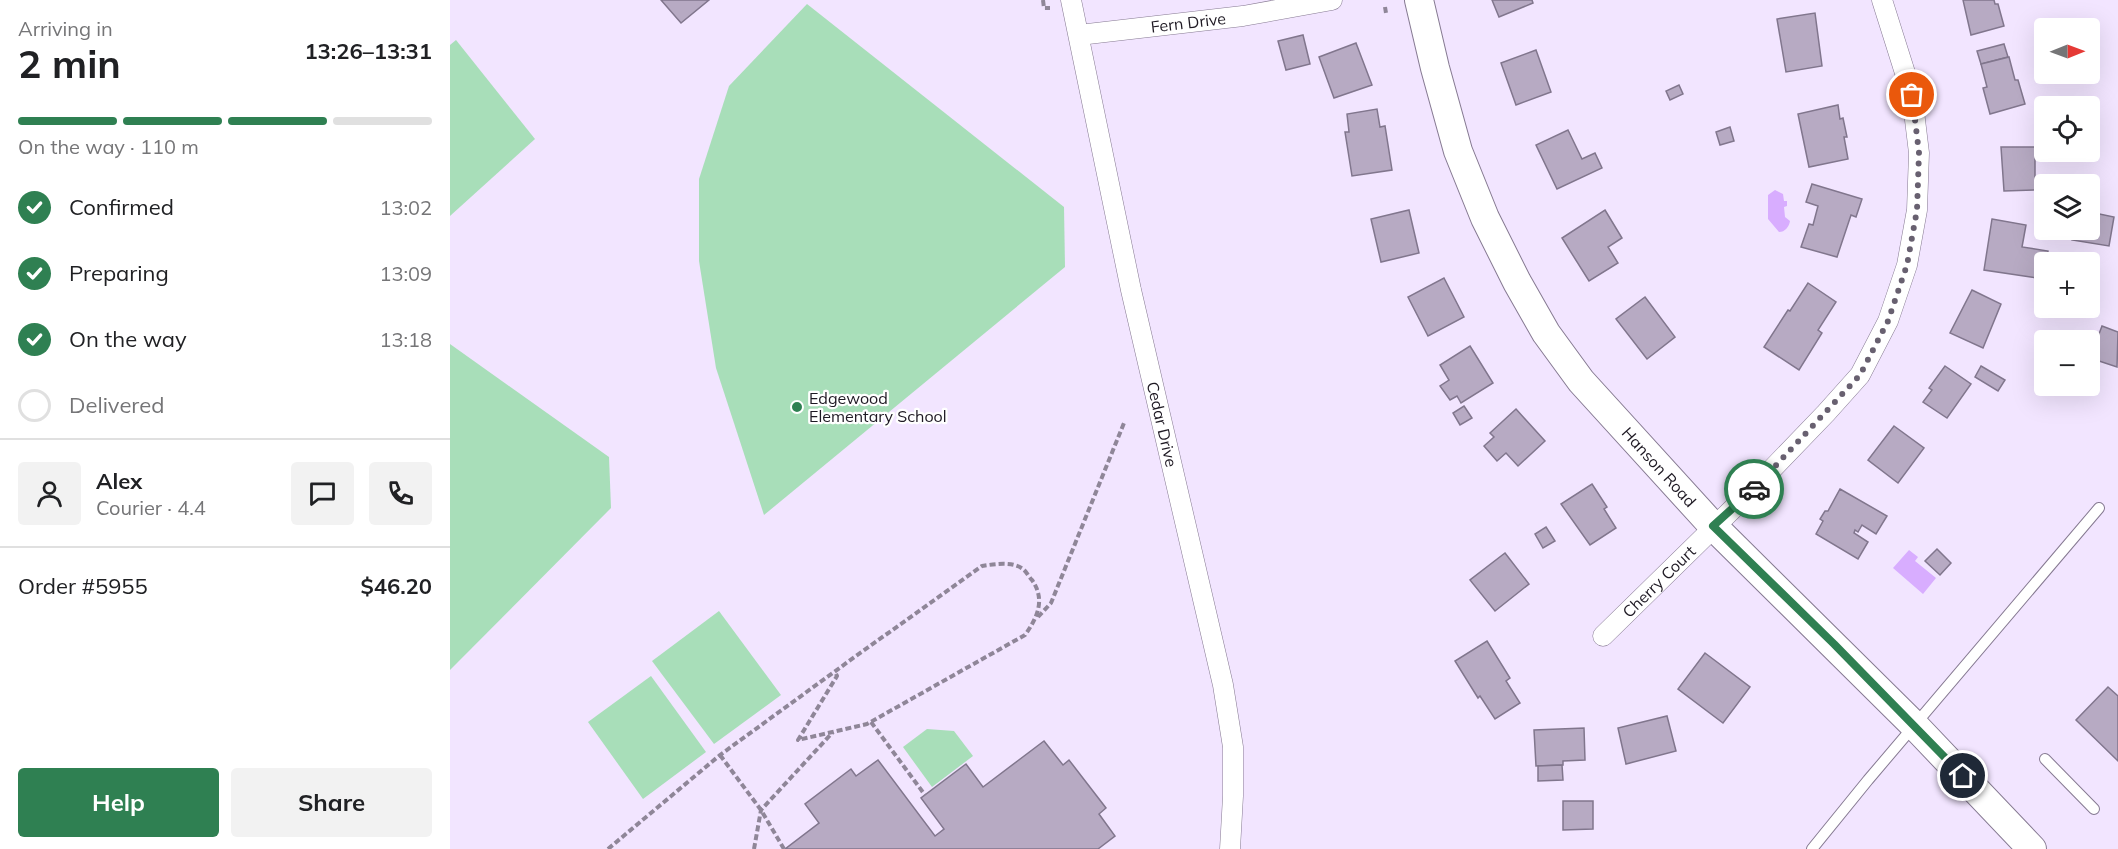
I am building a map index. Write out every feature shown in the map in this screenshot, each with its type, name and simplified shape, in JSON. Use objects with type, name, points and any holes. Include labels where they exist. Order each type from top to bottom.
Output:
[{"type":"street","name":"Cedar Drive","points":[[1071,0],[1131,290],[1223,685],[1233,747],[1230,849]]},
{"type":"street","name":"Fern Drive","points":[[1079,35],[1243,15],[1332,0]]},
{"type":"street","name":"Hanson Road","points":[[1419,0],[1458,151],[1485,218],[1546,333],[1581,381],[1713,526],[1915,726],[2032,849]]},
{"type":"street","name":"Cherry Court","points":[[1603,636],[1749,493],[1860,375],[1888,321],[1907,265],[1917,210],[1919,153],[1912,95],[1882,0]]},
{"type":"lane","points":[[1812,849],[2099,508]]},
{"type":"lane","points":[[2045,759],[2094,808]]},
{"type":"path","points":[[1043,0],[1044,8]]},
{"type":"path","points":[[1385,7],[1386,13]]},
{"type":"path","points":[[835,672],[837,676],[798,740],[871,722],[1025,635],[1051,603],[1124,423]]},
{"type":"path","points":[[608,849],[720,755],[982,566],[1004,563],[1023,569],[1035,585],[1038,595],[1040,605],[1036,620]]},
{"type":"path","points":[[871,722],[925,795]]},
{"type":"path","points":[[754,849],[761,810],[834,732]]},
{"type":"path","points":[[720,755],[761,810],[784,849]]},
{"type":"green space","points":[[807,4],[1064,207],[1065,267],[764,515],[716,368],[699,261],[699,179],[729,86]]},
{"type":"green space","points":[[456,40],[535,139],[450,216],[450,45]]},
{"type":"green space","points":[[450,344],[609,457],[611,508],[450,670]]},
{"type":"green space","points":[[719,611],[781,695],[714,744],[652,661]]},
{"type":"green space","points":[[651,676],[706,752],[643,799],[588,722]]},
{"type":"green space","points":[[927,729],[954,731],[973,756],[932,787],[903,747]]},
{"type":"shaded area","points":[[1775,190],[1783,194],[1784,201],[1787,201],[1787,206],[1784,207],[1785,217],[1790,221],[1786,229],[1781,232],[1768,219],[1768,195]]},
{"type":"shaded area","points":[[1909,550],[1918,557],[1915,561],[1936,578],[1923,594],[1893,568]]},
{"type":"building","points":[[661,0],[709,0],[681,23]]},
{"type":"building","points":[[1492,0],[1532,0],[1533,3],[1499,17]]},
{"type":"building","points":[[1963,0],[1994,0],[1995,4],[1998,4],[2004,26],[1971,35]]},
{"type":"building","points":[[1815,13],[1822,66],[1786,72],[1777,19]]},
{"type":"building","points":[[1303,35],[1310,64],[1286,70],[1278,41]]},
{"type":"building","points":[[1356,43],[1372,85],[1334,98],[1319,57]]},
{"type":"building","points":[[2004,44],[2008,57],[1981,64],[1977,51]]},
{"type":"building","points":[[1536,50],[1551,92],[1516,105],[1501,63]]},
{"type":"building","points":[[2009,57],[2025,104],[1990,114],[1983,88],[1987,87],[1981,64]]},
{"type":"building","points":[[1679,85],[1683,94],[1670,100],[1666,91]]},
{"type":"building","points":[[1838,105],[1840,119],[1843,118],[1847,137],[1844,137],[1848,159],[1809,167],[1798,114]]},
{"type":"building","points":[[1377,109],[1380,127],[1385,126],[1392,170],[1352,176],[1345,132],[1349,132],[1347,114]]},
{"type":"building","points":[[1730,127],[1734,141],[1720,145],[1716,132]]},
{"type":"building","points":[[1568,130],[1582,159],[1595,153],[1602,168],[1557,189],[1536,145]]},
{"type":"building","points":[[2001,147],[2034,147],[2034,190],[2004,191]]},
{"type":"building","points":[[1812,184],[1862,199],[1856,217],[1851,215],[1837,257],[1801,247],[1809,224],[1813,225],[1818,206],[1806,202]]},
{"type":"building","points":[[1409,210],[1419,253],[1381,262],[1371,219]]},
{"type":"building","points":[[1605,210],[1622,238],[1608,247],[1618,263],[1589,281],[1562,238]]},
{"type":"building","points":[[2100,214],[2114,217],[2109,246],[2072,240],[2100,240]]},
{"type":"building","points":[[1992,219],[2026,225],[2022,247],[2048,251],[2034,252],[2034,278],[1984,270]]},
{"type":"building","points":[[1444,278],[1464,317],[1428,336],[1408,297]]},
{"type":"building","points":[[1808,283],[1836,302],[1818,330],[1822,333],[1799,370],[1764,347]]},
{"type":"building","points":[[1972,290],[2001,304],[1983,348],[1950,333]]},
{"type":"building","points":[[1645,297],[1675,337],[1647,359],[1616,319]]},
{"type":"building","points":[[2102,326],[2118,332],[2117,367],[2100,361]]},
{"type":"building","points":[[1470,346],[1493,383],[1461,403],[1457,396],[1450,400],[1440,386],[1449,380],[1440,365]]},
{"type":"building","points":[[1945,366],[1971,384],[1947,418],[1923,402],[1932,390],[1929,388]]},
{"type":"building","points":[[1981,366],[2005,380],[1998,391],[1975,377]]},
{"type":"building","points":[[1464,406],[1472,418],[1460,425],[1453,413]]},
{"type":"building","points":[[1516,409],[1545,441],[1518,466],[1506,453],[1497,461],[1484,446],[1494,437],[1490,433]]},
{"type":"building","points":[[1894,426],[1924,448],[1898,483],[1868,460]]},
{"type":"building","points":[[1592,484],[1607,507],[1604,509],[1616,528],[1590,545],[1561,504]]},
{"type":"building","points":[[1840,489],[1887,516],[1876,534],[1862,525],[1858,532],[1855,530],[1854,533],[1868,542],[1858,559],[1816,534],[1823,521],[1820,519],[1825,511],[1828,511]]},
{"type":"building","points":[[1546,527],[1555,541],[1543,548],[1535,534]]},
{"type":"building","points":[[1937,549],[1951,563],[1940,575],[1925,561]]},
{"type":"building","points":[[1505,553],[1529,584],[1495,611],[1470,580]]},
{"type":"building","points":[[1487,641],[1510,678],[1506,681],[1520,703],[1495,719],[1480,696],[1478,698],[1455,661]]},
{"type":"building","points":[[1705,653],[1750,687],[1723,723],[1678,689]]},
{"type":"building","points":[[2108,687],[2118,696],[2118,761],[2076,720]]},
{"type":"building","points":[[1667,716],[1676,751],[1626,764],[1618,728]]},
{"type":"building","points":[[1584,728],[1585,760],[1563,761],[1563,765],[1536,766],[1534,730]]},
{"type":"building","points":[[1044,741],[1063,765],[1069,760],[1106,808],[1099,814],[1115,836],[1098,849],[785,849],[819,823],[805,804],[851,769],[856,776],[878,760],[935,836],[944,829],[921,798],[966,764],[983,787]]},
{"type":"building","points":[[1562,765],[1563,780],[1538,781],[1538,766]]},
{"type":"building","points":[[1563,801],[1593,801],[1593,829],[1563,830]]},
{"type":"way so far","points":[[1754,489],[1860,375],[1888,321],[1907,265],[1917,210],[1919,153],[1912,95]]},
{"type":"place","name":"Edgewood Elementary School","points":[[797,407]]},
{"type":"route","points":[[1754,489],[1713,526],[1834,644],[1963,776]]}]
